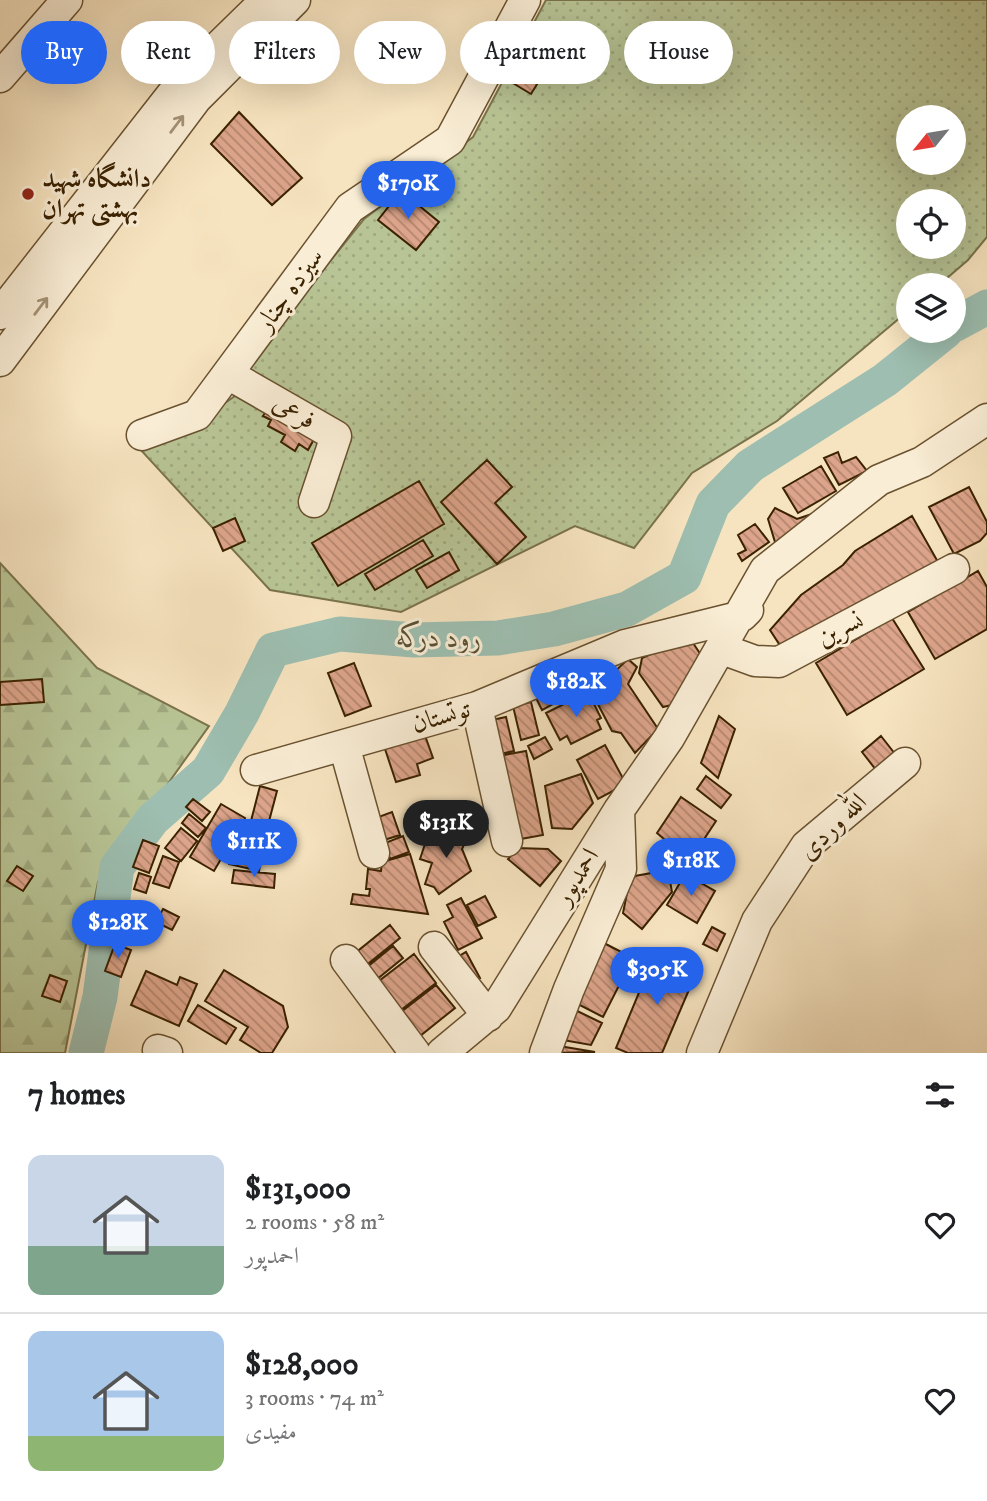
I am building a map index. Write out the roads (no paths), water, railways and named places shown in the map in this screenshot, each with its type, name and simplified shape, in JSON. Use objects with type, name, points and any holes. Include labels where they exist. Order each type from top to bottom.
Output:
[{"type":"street","points":[[0,77],[67,0]]},
{"type":"street","points":[[0,360],[49,273],[180,84],[265,0]]},
{"type":"street","points":[[0,314],[49,273],[196,99],[295,0]]},
{"type":"street","name":"سیزده چنار","points":[[142,435],[197,415],[350,208],[450,140],[525,0]]},
{"type":"street","name":"فرعی","points":[[228,374],[336,436],[314,502]]},
{"type":"street","name":"احمدپور","points":[[442,1053],[488,1016],[619,810],[669,738],[742,616],[765,570],[879,480],[922,462],[987,419]]},
{"type":"street","name":"نسرین","points":[[722,649],[755,660],[779,662],[954,569]]},
{"type":"street","name":"توتستان","points":[[256,770],[477,707],[625,645],[742,616]]},
{"type":"street","points":[[477,707],[507,841]]},
{"type":"street","points":[[344,745],[374,853]]},
{"type":"street","name":"الله وردی","points":[[702,1053],[757,921],[806,846],[905,763]]},
{"type":"street","points":[[545,1053],[569,989],[621,869],[619,810]]},
{"type":"street","points":[[434,947],[488,1016]]},
{"type":"street","points":[[346,960],[415,1053]]},
{"type":"waterway","name":"رود درکه","points":[[966,318],[987,307]]},
{"type":"waterway","name":"رود درکه","points":[[86,1053],[100,997],[117,867],[153,819],[208,771],[242,713],[273,650],[340,634],[414,640],[498,638],[554,629],[627,609],[684,577],[713,504],[750,466],[885,380],[931,343]]},
{"type":"place","name":"دانشگاه شهید بهشتی تهران","points":[[28,194]]}]
